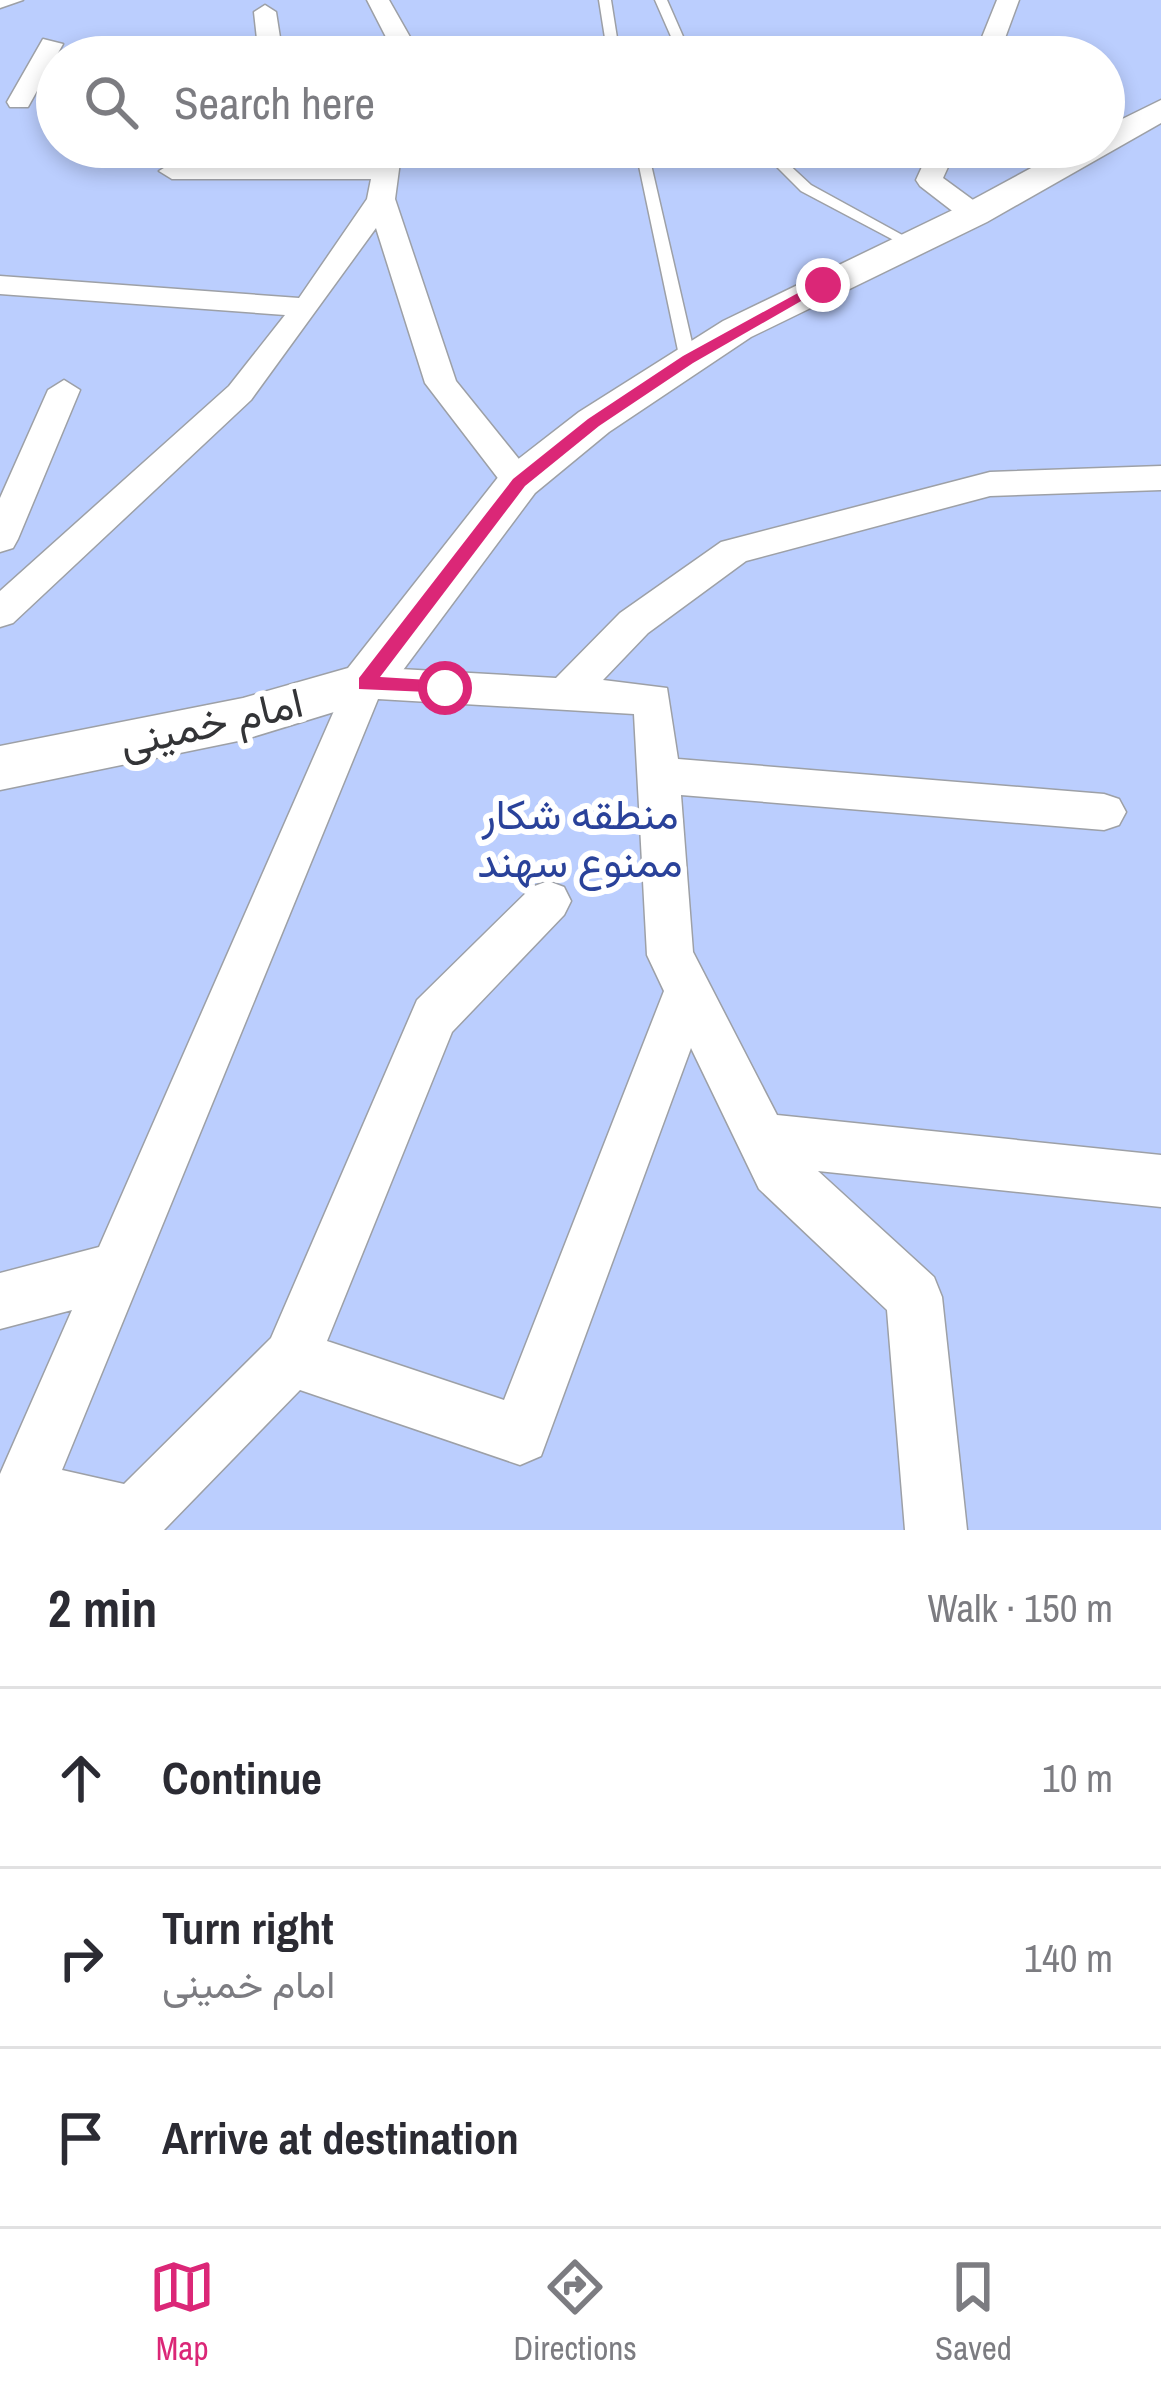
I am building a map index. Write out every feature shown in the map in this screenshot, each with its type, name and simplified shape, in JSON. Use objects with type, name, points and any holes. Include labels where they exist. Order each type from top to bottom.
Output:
[{"type":"street","points":[[0,1],[12,0]]},
{"type":"street","points":[[378,0],[393,36]]},
{"type":"street","points":[[401,36],[409,0]]},
{"type":"street","points":[[994,36],[1008,0]]},
{"type":"street","points":[[265,12],[268,36]]},
{"type":"street","points":[[10,102],[36,65]]},
{"type":"street","points":[[1125,130],[1161,110]]},
{"type":"street","points":[[934,168],[928,179],[974,214]]},
{"type":"street","points":[[548,901],[434,1016],[291,1358],[134,1517],[16,1511],[365,683],[519,482],[594,422],[737,328],[974,214],[1057,168]]},
{"type":"street","points":[[172,171],[385,173]]},
{"type":"street","points":[[385,173],[441,383],[519,482]]},
{"type":"street","points":[[0,613],[240,393],[307,308],[385,173]]},
{"type":"street","points":[[0,286],[307,308]]},
{"type":"street","points":[[64,390],[0,541],[77,542]]},
{"type":"street","points":[[564,694],[634,622],[734,551],[990,484],[1161,478]]},
{"type":"street","points":[[365,683],[653,700],[670,955],[778,1170],[914,1297],[936,1530]]},
{"type":"street","name":"امام خمینی","points":[[0,767],[243,719],[365,683]]},
{"type":"street","points":[[658,775],[1104,812]]},
{"type":"street","points":[[291,1358],[520,1435],[688,991]]},
{"type":"street","points":[[763,1139],[1161,1181]]},
{"type":"street","points":[[0,1301],[118,1270]]},
{"type":"lane","points":[[605,0],[611,36]]},
{"type":"lane","points":[[661,0],[677,36]]},
{"type":"lane","points":[[646,168],[688,360]]},
{"type":"lane","points":[[785,168],[806,188],[908,242]]},
{"type":"green space","name":"منطقه شکار ممنوع سهند","points":[[0,0],[1161,0],[1161,1530],[0,1530]]},
{"type":"route","points":[[445,688],[365,683],[519,482],[594,422],[737,328],[823,285]]}]
